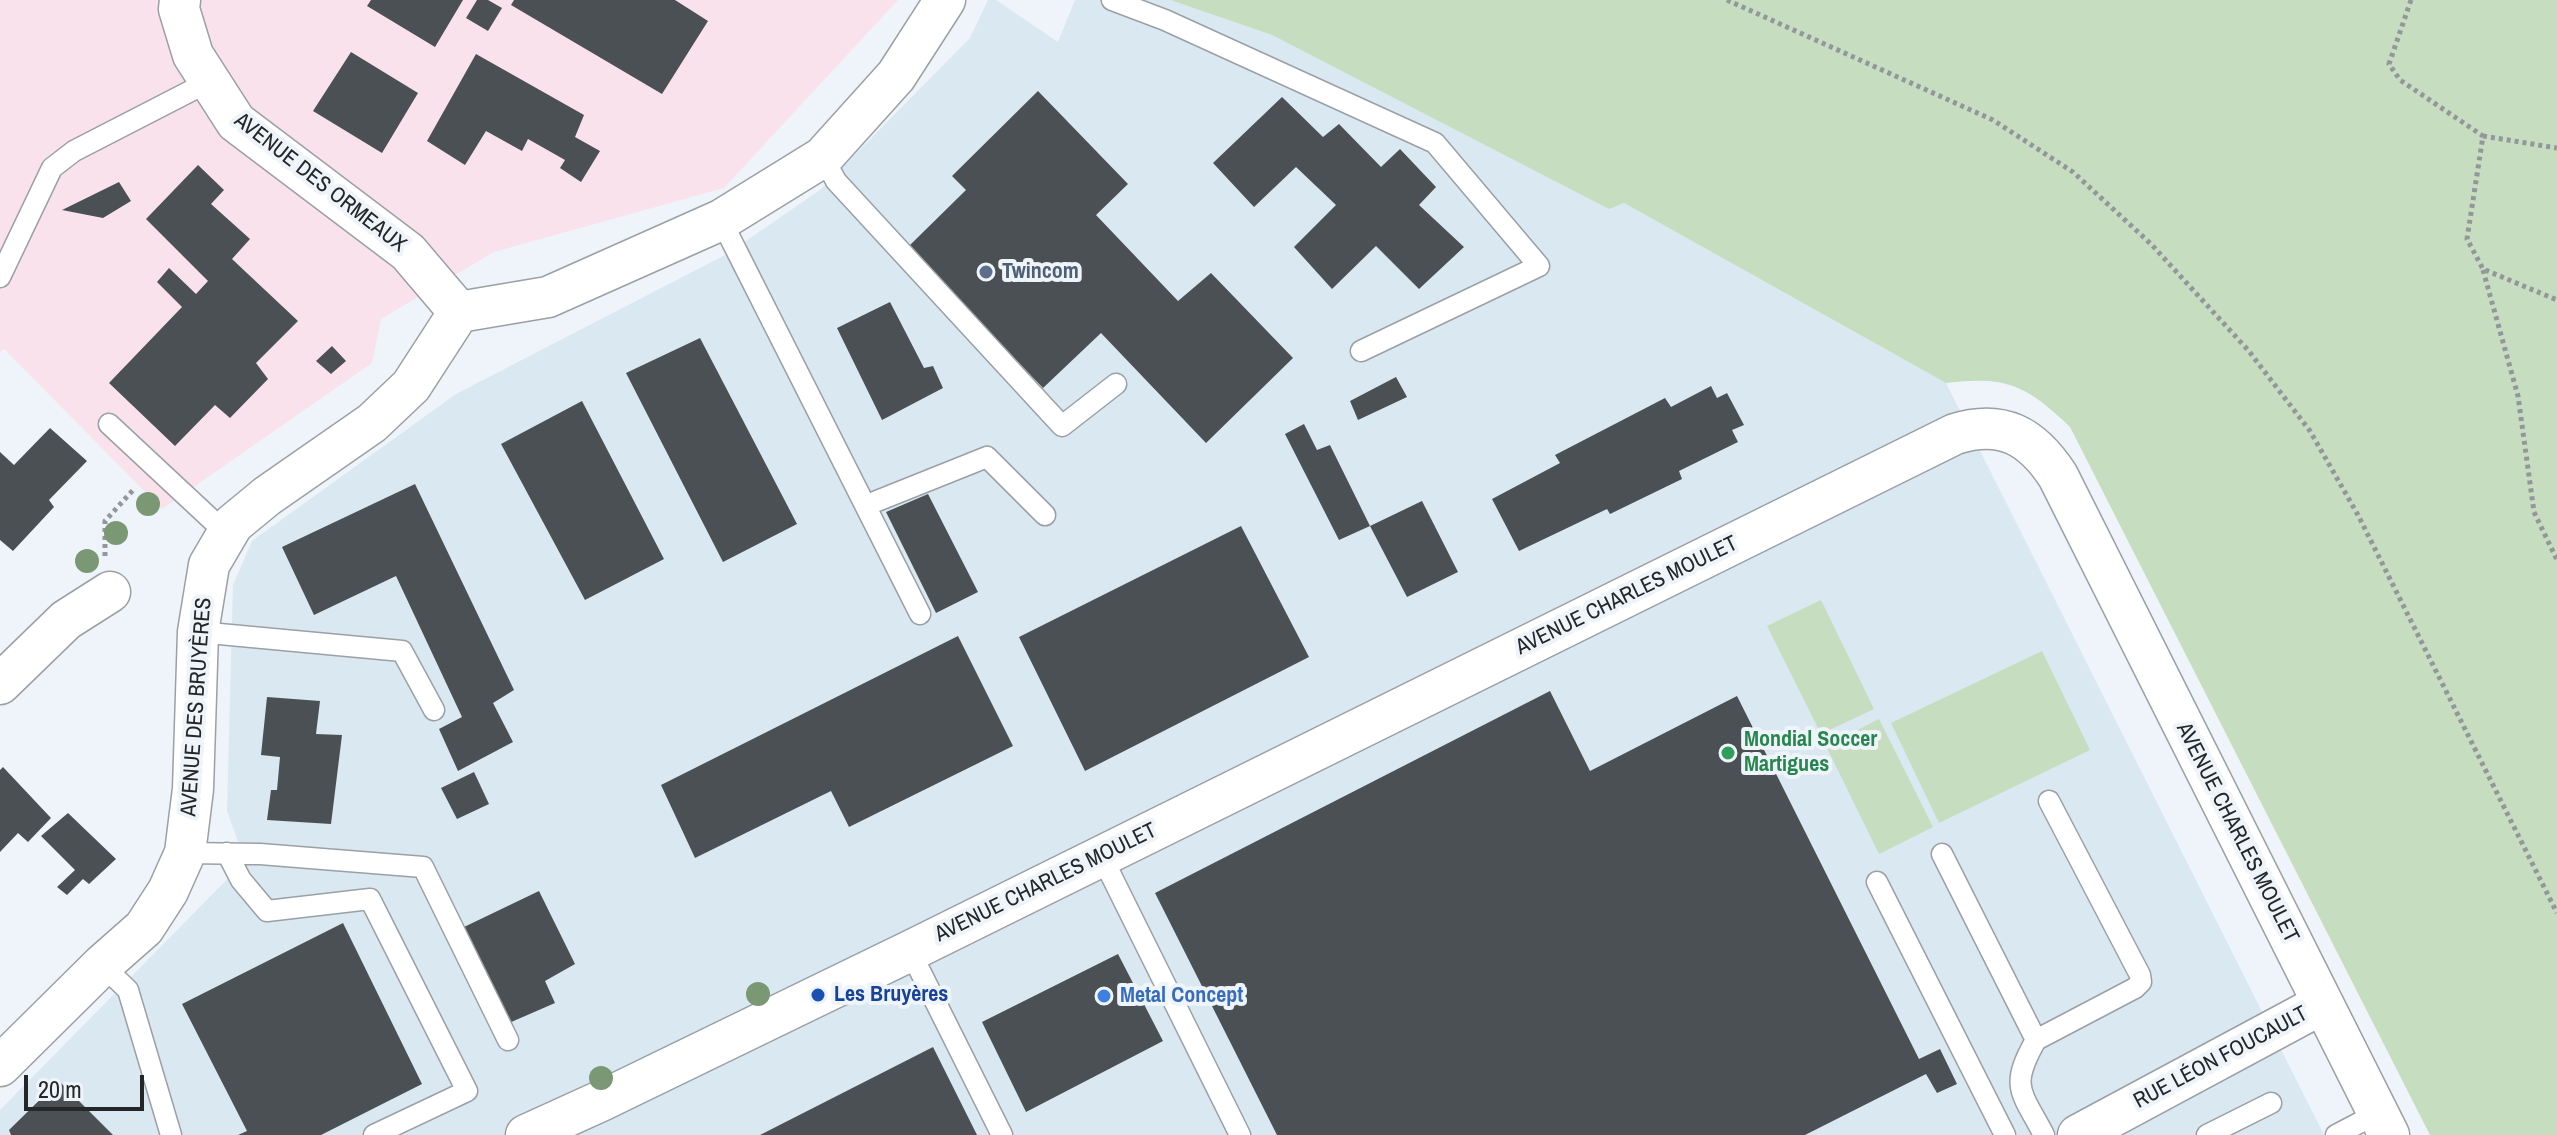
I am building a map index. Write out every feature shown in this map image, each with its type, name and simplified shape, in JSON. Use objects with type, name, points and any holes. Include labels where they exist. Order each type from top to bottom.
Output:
[{"type":"street","name":"AVENUE DES ORMEAUX","points":[[180,0],[179,9],[193,55],[236,122],[408,252],[459,312]]},
{"type":"street","points":[[459,312],[548,297],[721,220],[823,157],[896,76],[945,0]]},
{"type":"street","name":"AVENUE DES BRUYÈRES","points":[[0,1066],[144,928],[168,891],[185,853],[193,789],[198,632],[209,565],[233,524],[382,414],[411,386],[459,312]]},
{"type":"street","name":"AVENUE CHARLES MOULET","points":[[526,1135],[910,951],[1955,434],[1974,428],[1995,428],[2032,444],[2058,476],[2383,1124]]},
{"type":"street","points":[[0,684],[66,620],[110,592]]},
{"type":"street","name":"RUE LÉON FOUCAULT","points":[[2078,1135],[2322,1004]]},
{"type":"lane","points":[[1112,0],[1165,20],[1435,143],[1539,266],[1361,351]]},
{"type":"lane","points":[[0,277],[52,168],[74,151],[210,81]]},
{"type":"lane","points":[[823,157],[836,181],[1062,426],[1116,384]]},
{"type":"lane","points":[[721,220],[920,614]]},
{"type":"lane","points":[[109,424],[227,534]]},
{"type":"lane","points":[[867,505],[987,457],[1045,515]]},
{"type":"lane","points":[[198,632],[402,651],[434,710]]},
{"type":"lane","points":[[2044,1135],[2021,1093],[2019,1076],[2036,1040],[2141,982],[2049,801]]},
{"type":"lane","points":[[185,853],[227,853],[423,867],[508,1040]]},
{"type":"lane","points":[[227,853],[241,880],[267,911],[370,899],[467,1091],[374,1135]]},
{"type":"lane","points":[[1942,854],[2036,1040]]},
{"type":"lane","points":[[1101,855],[1240,1135]]},
{"type":"lane","points":[[1877,882],[2005,1135]]},
{"type":"lane","points":[[910,951],[1002,1135]]},
{"type":"lane","points":[[102,965],[128,990],[171,1135]]},
{"type":"lane","points":[[2207,1135],[2271,1103]]},
{"type":"lane","points":[[2336,1135],[2383,1124]]},
{"type":"path","points":[[1727,0],[1993,120],[2073,172],[2151,244],[2237,338],[2310,431],[2358,515],[2557,913]]},
{"type":"path","points":[[2411,0],[2389,64],[2400,80],[2483,136],[2557,148]]},
{"type":"path","points":[[2483,136],[2467,239],[2483,269],[2518,396],[2534,512],[2557,560]]},
{"type":"path","points":[[2483,269],[2557,300]]},
{"type":"path","points":[[110,592],[103,542],[105,521],[154,466]]},
{"type":"shaded area","points":[[0,0],[898,0],[724,188],[494,252],[381,319],[372,363],[162,509],[4,349],[0,352]]},
{"type":"shaded area","points":[[988,0],[996,0],[1058,42],[1075,0],[1170,0],[1272,35],[1609,208],[1624,203],[1946,383],[2324,1135],[0,1135],[0,1110],[245,861],[227,811],[233,585],[252,541],[456,394],[727,254],[820,190],[970,38]]},
{"type":"green space","points":[[1170,0],[2557,0],[2557,1135],[2430,1135],[2070,427],[2041,401],[2000,383],[1946,383],[1624,203],[1609,209],[1272,35]]},
{"type":"green space","points":[[1821,600],[1874,709],[1821,734],[1767,626]]},
{"type":"green space","points":[[2042,651],[2090,750],[1939,823],[1891,723]]},
{"type":"green space","points":[[1879,719],[1933,827],[1879,854],[1826,746]]},
{"type":"building","points":[[371,0],[463,0],[435,47],[367,6]]},
{"type":"building","points":[[477,0],[488,0],[502,8],[488,31],[466,18]]},
{"type":"building","points":[[514,0],[675,0],[708,21],[662,94],[511,5]]},
{"type":"building","points":[[351,52],[418,93],[382,153],[313,111]]},
{"type":"building","points":[[476,54],[584,115],[575,137],[600,151],[581,182],[560,168],[565,160],[528,139],[522,151],[486,131],[465,165],[427,141]]},
{"type":"building","points":[[1038,91],[1128,184],[1096,215],[1178,301],[1211,273],[1293,358],[1206,443],[1101,333],[1043,388],[908,247],[966,190],[952,176]]},
{"type":"building","points":[[1282,97],[1323,137],[1339,124],[1381,167],[1400,149],[1436,187],[1419,205],[1464,247],[1419,289],[1376,246],[1332,289],[1294,247],[1336,205],[1296,167],[1254,207],[1213,163]]},
{"type":"building","points":[[198,165],[224,190],[211,204],[250,239],[232,259],[298,321],[256,363],[268,379],[230,418],[215,405],[175,446],[109,383],[182,307],[157,282],[169,268],[196,294],[208,281],[146,219]]},
{"type":"building","points":[[119,182],[131,201],[103,218],[62,210]]},
{"type":"building","points":[[890,302],[924,368],[933,366],[943,388],[882,420],[837,328]]},
{"type":"building","points":[[700,338],[797,524],[723,562],[626,373]]},
{"type":"building","points":[[332,346],[346,361],[331,374],[316,361]]},
{"type":"building","points":[[1396,377],[1407,397],[1358,420],[1350,401]]},
{"type":"building","points":[[1711,386],[1717,398],[1727,393],[1744,425],[1732,430],[1738,442],[1679,471],[1682,479],[1610,514],[1607,509],[1519,551],[1492,499],[1560,463],[1555,455],[1665,398],[1671,407]]},
{"type":"building","points":[[582,401],[664,559],[585,600],[501,444]]},
{"type":"building","points":[[1304,424],[1317,450],[1330,445],[1370,526],[1339,540],[1285,434]]},
{"type":"building","points":[[50,428],[87,461],[49,500],[54,507],[13,551],[0,540],[0,452],[14,465]]},
{"type":"building","points":[[415,484],[514,690],[493,703],[513,742],[458,771],[439,729],[462,717],[396,576],[314,615],[282,547]]},
{"type":"building","points":[[928,494],[978,592],[936,613],[886,512]]},
{"type":"building","points":[[1422,501],[1458,572],[1407,597],[1370,526]]},
{"type":"building","points":[[1241,526],[1309,657],[1085,771],[1019,637]]},
{"type":"building","points":[[958,636],[1013,746],[849,827],[831,791],[695,858],[661,785]]},
{"type":"building","points":[[1550,691],[1590,771],[1737,696],[1919,1059],[1940,1049],[1957,1084],[1937,1093],[1926,1074],[1805,1135],[1277,1135],[1155,893]]},
{"type":"building","points":[[267,697],[320,701],[316,734],[342,735],[331,824],[267,820],[271,790],[277,790],[280,757],[261,755]]},
{"type":"building","points":[[3,767],[51,818],[28,842],[18,833],[0,852],[0,770]]},
{"type":"building","points":[[474,772],[489,804],[457,819],[441,788]]},
{"type":"building","points":[[68,813],[116,859],[89,884],[83,879],[67,895],[57,887],[75,870],[41,836]]},
{"type":"building","points":[[539,891],[575,964],[545,981],[555,1003],[509,1023],[464,927]]},
{"type":"building","points":[[343,923],[422,1084],[321,1135],[238,1135],[247,1131],[182,1004]]},
{"type":"building","points":[[1118,954],[1163,1041],[1026,1112],[982,1022]]},
{"type":"building","points":[[933,1047],[977,1135],[760,1135]]},
{"type":"building","points":[[59,1081],[113,1135],[11,1135],[9,1130]]},
{"type":"place","name":"Twincom","points":[[986,272]]},
{"type":"place","name":"Mondial Soccer Martigues","points":[[1728,753]]},
{"type":"place","name":"Les Bruyères","points":[[818,995]]},
{"type":"place","name":"Metal Concept","points":[[1104,996]]}]
